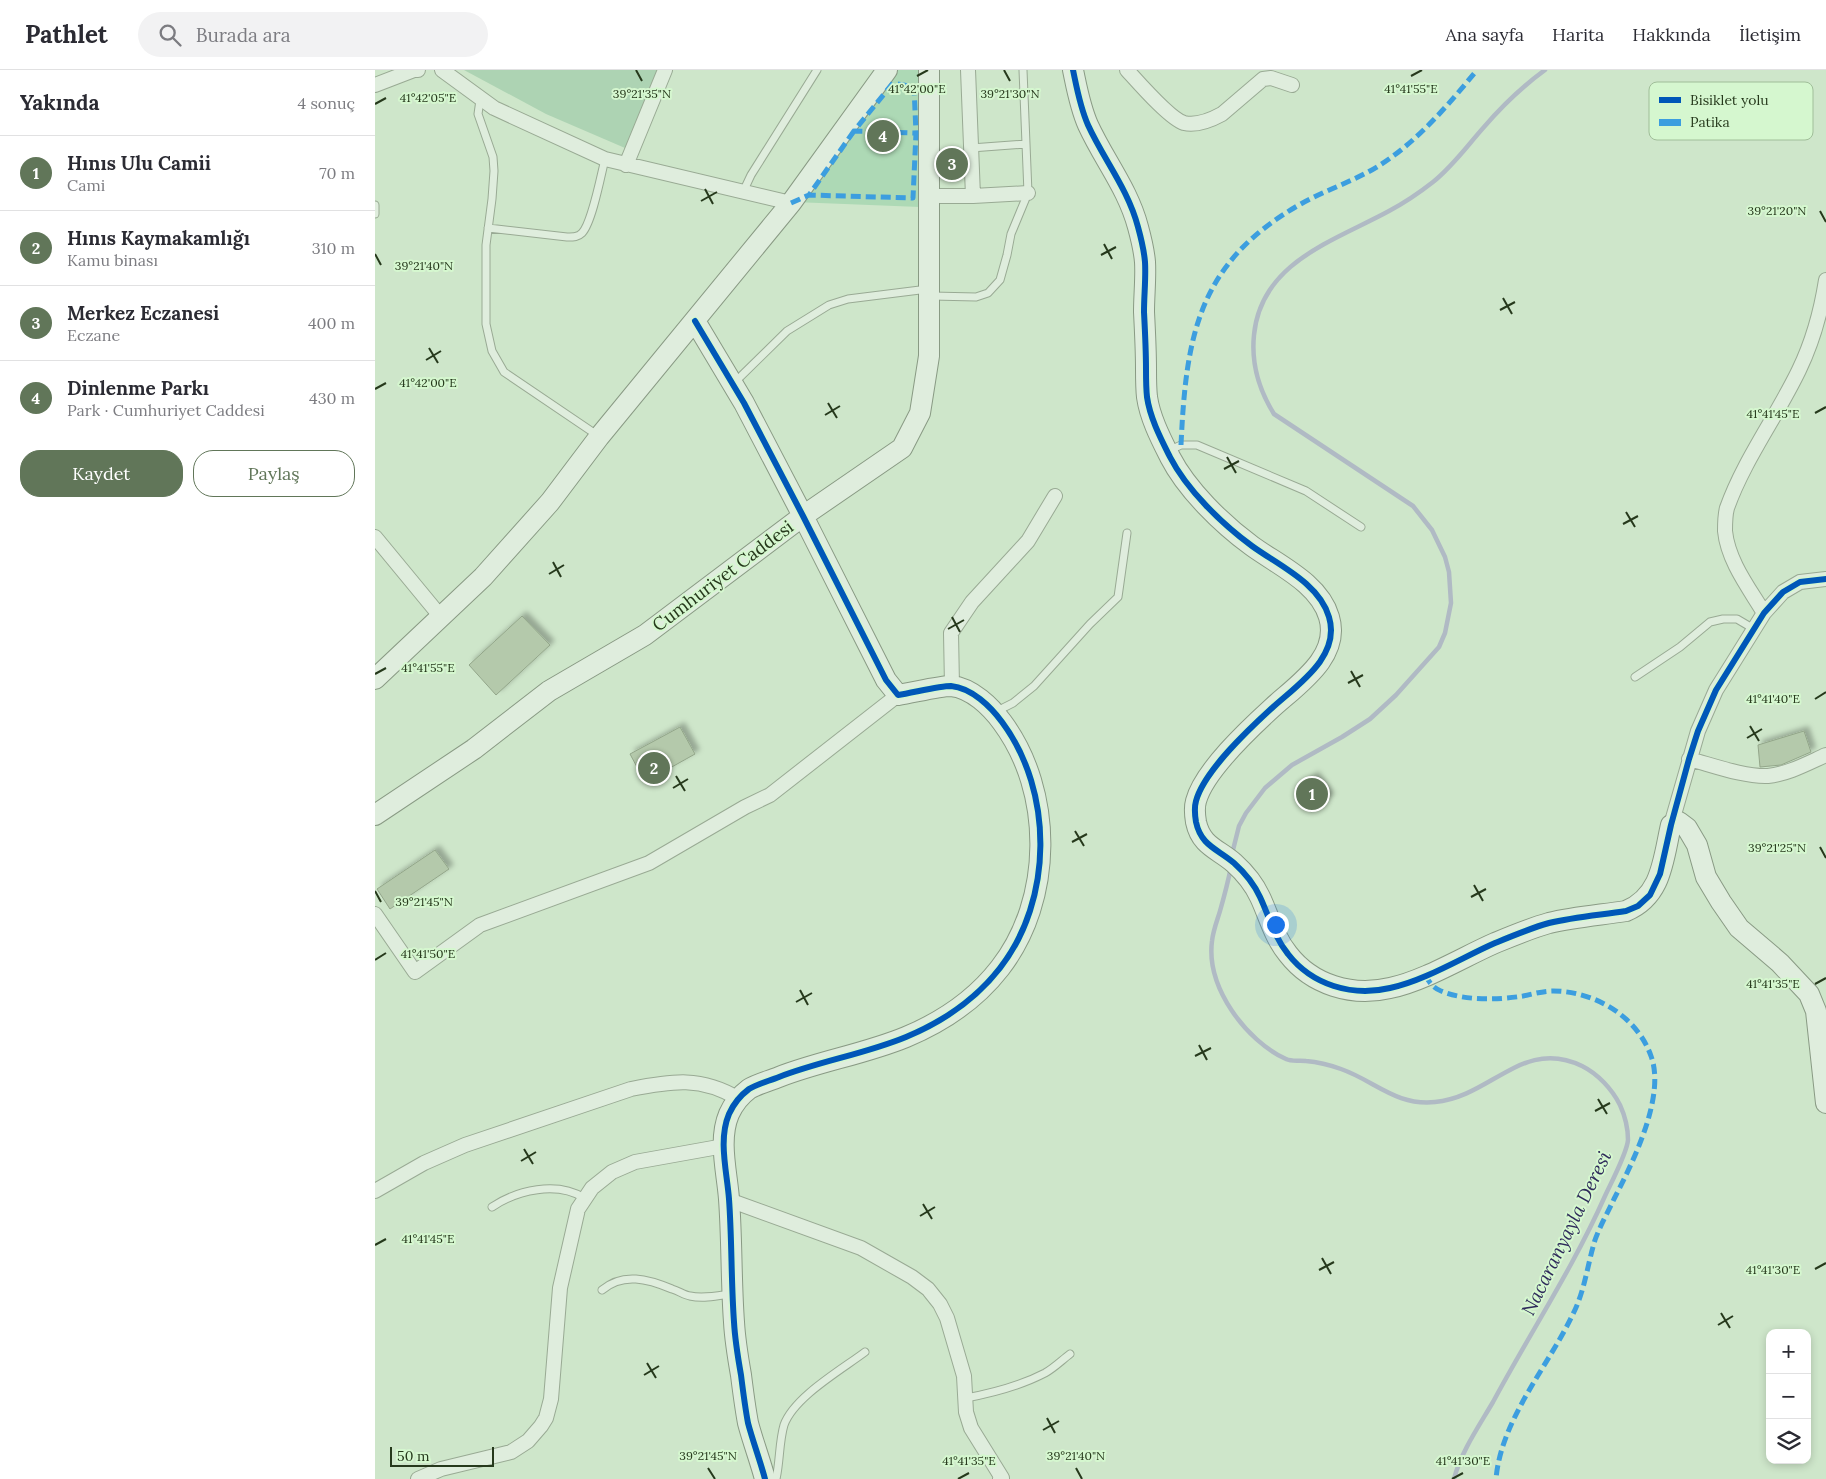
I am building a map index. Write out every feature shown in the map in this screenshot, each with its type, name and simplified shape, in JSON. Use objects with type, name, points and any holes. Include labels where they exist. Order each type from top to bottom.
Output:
[{"type":"street","points":[[375,85],[418,70]]},
{"type":"street","points":[[442,70],[493,108],[605,160],[791,203]]},
{"type":"street","points":[[626,165],[665,70]]},
{"type":"street","points":[[375,679],[483,577],[550,502],[599,437],[791,203],[887,70]]},
{"type":"street","name":"Cumhuriyet Caddesi","points":[[375,815],[474,748],[549,691],[645,635],[803,516],[902,448],[920,413],[929,356],[929,70]]},
{"type":"street","points":[[967,70],[973,196]]},
{"type":"street","points":[[1073,70],[1079,104],[1086,122],[1131,203],[1139,229],[1145,261],[1144,311],[1147,398],[1152,416],[1167,452],[1184,480],[1205,504],[1250,545],[1303,582],[1320,598],[1328,614],[1331,638],[1325,654],[1314,670],[1267,712],[1229,751],[1211,772],[1200,790],[1195,804],[1195,819],[1205,842],[1233,862],[1257,892],[1276,936],[1286,953],[1299,966],[1318,980],[1340,988],[1363,991],[1390,988],[1421,977],[1495,943],[1542,926],[1583,917],[1626,911],[1638,906],[1650,895],[1660,874],[1689,759],[1698,731],[1716,690],[1763,613],[1783,592],[1800,582],[1826,579]]},
{"type":"street","points":[[1127,70],[1170,114],[1183,123],[1200,122],[1222,114],[1263,79],[1271,78],[1292,84]]},
{"type":"street","points":[[929,196],[1028,193]]},
{"type":"street","points":[[1763,613],[1732,556],[1725,531],[1726,510],[1760,440],[1805,356],[1817,326],[1826,280]]},
{"type":"street","points":[[695,321],[733,385],[803,516],[886,680],[898,695]]},
{"type":"street","points":[[951,686],[951,633],[971,602],[1029,541],[1055,496]]},
{"type":"street","points":[[375,537],[441,617]]},
{"type":"street","points":[[375,914],[415,972],[481,926],[649,863],[745,807],[770,795],[898,695],[951,686],[981,699],[995,712],[1008,730],[1023,758],[1034,790],[1040,819],[1040,849],[1037,885],[1029,914],[1017,944],[1000,968],[980,990],[936,1023],[906,1037],[865,1052],[793,1071],[750,1088],[739,1099],[729,1114],[724,1146],[729,1200],[734,1325],[748,1422],[765,1479]]},
{"type":"street","points":[[1689,759],[1757,776],[1769,776],[1784,773],[1826,755]]},
{"type":"street","points":[[1671,825],[1679,822],[1687,828],[1697,845],[1706,877],[1739,928],[1780,963],[1809,994],[1815,1011],[1826,1103]]},
{"type":"street","points":[[375,1191],[425,1163],[465,1145],[631,1089],[655,1084],[689,1081],[719,1088],[739,1099]]},
{"type":"street","points":[[418,1479],[441,1469],[511,1452],[528,1441],[546,1418],[551,1399],[560,1288],[578,1209],[584,1198],[602,1179],[623,1166],[647,1159],[724,1146]]},
{"type":"street","points":[[729,1200],[861,1248],[912,1277],[928,1289],[940,1304],[947,1318],[964,1376],[966,1412],[971,1428],[1002,1478],[1000,1479]]},
{"type":"lane","points":[[743,192],[751,175],[817,70]]},
{"type":"lane","points":[[733,385],[787,331],[829,305],[848,299],[929,292],[975,297],[982,296],[993,289],[1000,280],[1011,234],[1028,193],[1023,70]]},
{"type":"lane","points":[[481,100],[478,114],[493,157],[494,171],[493,199],[486,245],[486,324],[488,338],[497,362],[504,372],[599,437]]},
{"type":"lane","points":[[971,148],[1026,144]]},
{"type":"lane","points":[[488,228],[575,237],[580,235],[588,224],[605,160]]},
{"type":"lane","points":[[375,205],[375,214]]},
{"type":"lane","points":[[1167,452],[1181,445],[1197,445],[1306,491],[1361,527]]},
{"type":"lane","points":[[995,712],[1013,702],[1034,686],[1090,624],[1118,598],[1127,533]]},
{"type":"lane","points":[[1635,677],[1680,647],[1710,622],[1723,619],[1737,619],[1754,629]]},
{"type":"lane","points":[[492,1207],[518,1193],[559,1189],[572,1191],[584,1198]]},
{"type":"lane","points":[[602,1290],[614,1281],[636,1278],[691,1296],[705,1297],[733,1294]]},
{"type":"lane","points":[[776,1479],[784,1425],[794,1408],[807,1395],[865,1352]]},
{"type":"lane","points":[[966,1398],[989,1393],[1029,1380],[1047,1372],[1070,1354]]},
{"type":"green space","points":[[464,70],[658,70],[625,148],[546,114]]},
{"type":"green space","points":[[897,70],[920,70],[920,207],[794,202]]},
{"type":"building","points":[[522,616],[550,645],[496,695],[469,665]]},
{"type":"building","points":[[680,727],[695,754],[645,782],[630,754]]},
{"type":"building","points":[[1804,731],[1811,752],[1781,765],[1760,767],[1758,745]]},
{"type":"building","points":[[1314,776],[1330,798],[1311,812],[1295,790]]},
{"type":"building","points":[[435,850],[449,869],[390,909],[377,889]]},
{"type":"waterway","name":"Nacaranyayla Deresi","points":[[1232,854],[1239,826],[1246,813],[1265,788],[1292,765],[1370,719],[1396,695],[1439,647],[1445,633],[1451,603],[1449,572],[1445,557],[1432,530],[1413,506],[1274,414],[1260,386],[1255,366],[1253,346],[1260,310],[1270,289],[1285,272],[1303,257],[1324,244],[1395,208],[1433,182],[1453,163],[1505,104],[1545,70]]},
{"type":"waterway","name":"Nacaranyayla Deresi","points":[[1231,867],[1212,941],[1212,959],[1215,976],[1222,994],[1243,1026],[1271,1051],[1288,1060],[1315,1062],[1337,1068],[1397,1096],[1421,1102],[1435,1102],[1455,1098],[1524,1063],[1542,1059],[1561,1059],[1582,1066],[1599,1078],[1613,1093],[1622,1109],[1628,1140],[1618,1168],[1593,1223],[1466,1449],[1454,1479]]},
{"type":"marked path","points":[[1181,445],[1187,370],[1194,336],[1204,306],[1219,278],[1239,252],[1265,227],[1299,205],[1370,171],[1394,155],[1432,121],[1477,70]]},
{"type":"marked path","points":[[854,131],[809,195],[913,198],[916,133],[914,87],[893,83],[854,131],[916,133]]},
{"type":"marked path","points":[[791,203],[809,195]]},
{"type":"marked path","points":[[1425,975],[1438,990],[1460,997],[1503,998],[1553,991],[1568,992],[1598,1001],[1612,1008],[1636,1029],[1651,1056],[1654,1072],[1651,1109],[1638,1148],[1597,1235],[1576,1307],[1562,1336],[1527,1395],[1506,1436],[1496,1479]]},
{"type":"cycle path","points":[[1073,70],[1085,118],[1134,213],[1141,240],[1145,268],[1144,312],[1148,405],[1160,436],[1177,469],[1206,506],[1252,546],[1307,585],[1324,605],[1329,617],[1331,631],[1329,645],[1323,657],[1304,680],[1252,727],[1217,764],[1201,789],[1195,809],[1196,822],[1202,837],[1234,863],[1249,879],[1255,887],[1275,934],[1283,947],[1298,965],[1309,974],[1321,981],[1347,989],[1361,991],[1390,988],[1416,980],[1495,943],[1535,927],[1568,919],[1626,911],[1638,906],[1650,895],[1660,874],[1689,759],[1698,731],[1716,690],[1764,613],[1783,592],[1800,582],[1826,579]]},
{"type":"cycle path","points":[[695,321],[744,403],[886,680],[898,695],[946,686],[959,688],[973,694],[992,710],[1002,722],[1019,750],[1031,780],[1038,813],[1040,846],[1038,879],[1030,911],[1017,941],[1000,968],[969,1000],[945,1017],[906,1037],[875,1048],[810,1066],[752,1087],[740,1097],[729,1114],[724,1134],[724,1156],[730,1214],[735,1335],[748,1423],[765,1479]]},
{"type":"place","name":"Dinlenme Parkı","points":[[883,136]]},
{"type":"place","name":"Merkez Eczanesi","points":[[952,164]]},
{"type":"place","name":"Hınıs Kaymakamlığı","points":[[654,768]]},
{"type":"place","name":"Hınıs Ulu Camii","points":[[1312,794]]}]
